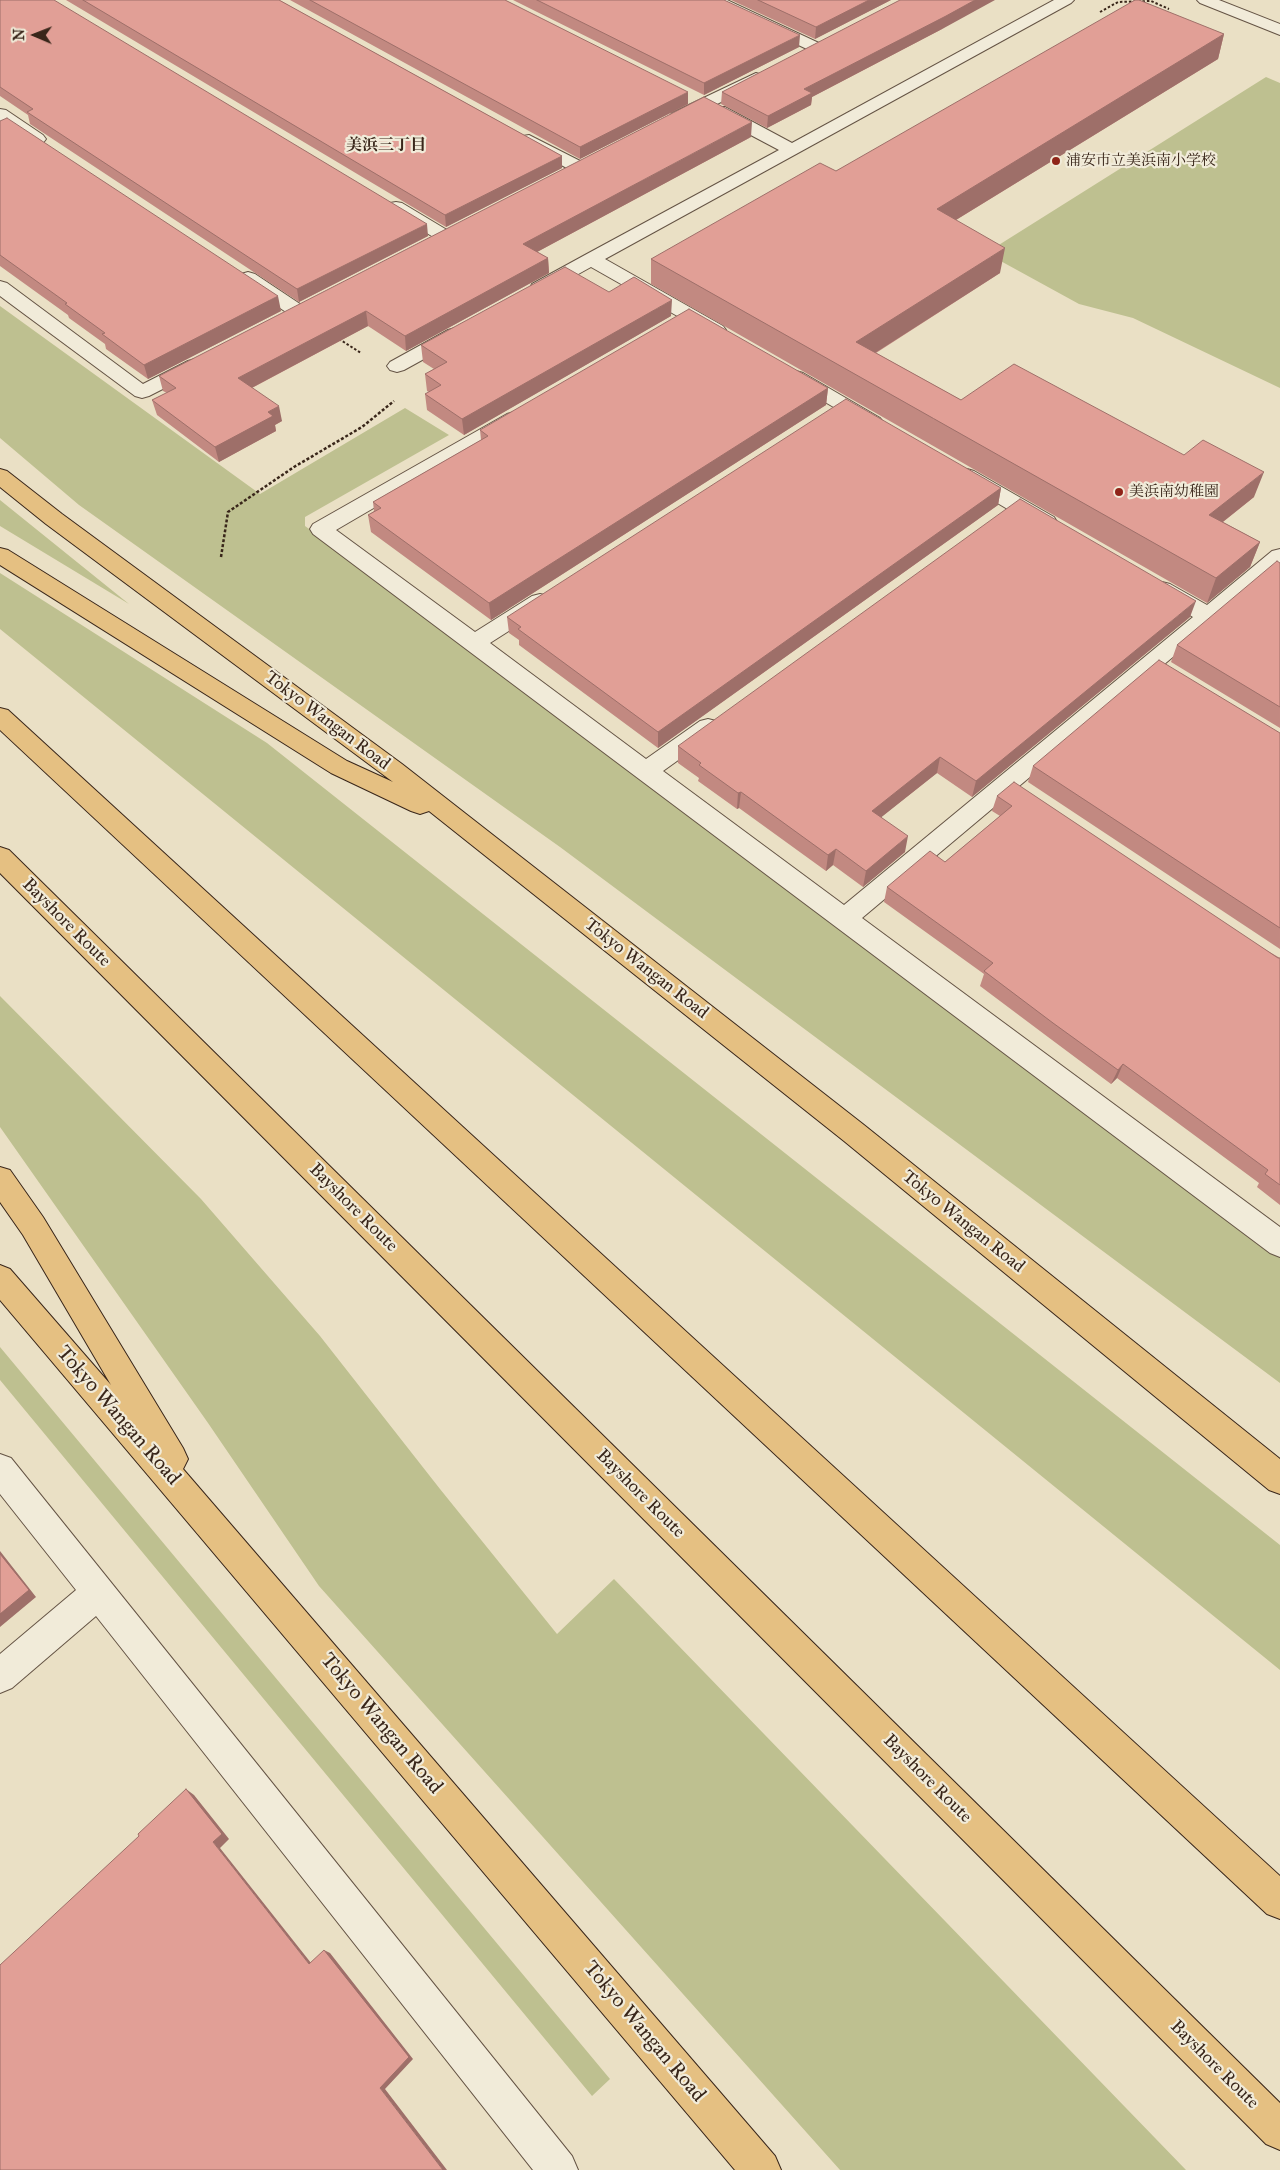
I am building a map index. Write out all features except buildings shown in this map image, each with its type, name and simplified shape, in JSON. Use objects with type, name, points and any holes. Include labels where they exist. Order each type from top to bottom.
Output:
[{"type":"highway","name":"Tokyo Wangan Road","points":[[0,476],[54,519],[394,770],[467,827],[854,1133],[1280,1479]]},
{"type":"highway","points":[[0,555],[339,767],[467,827]]},
{"type":"highway","points":[[0,716],[1280,1901]]},
{"type":"highway","name":"Bayshore Route","points":[[0,858],[1280,2130]]},
{"type":"highway","points":[[0,1179],[33,1226],[208,1521]]},
{"type":"highway","name":"Tokyo Wangan Road","points":[[0,1278],[762,2170]]},
{"type":"street","points":[[714,0],[815,47]]},
{"type":"street","points":[[524,296],[1066,0]]},
{"type":"street","points":[[1205,0],[1280,30]]},
{"type":"street","points":[[799,56],[832,39]]},
{"type":"street","points":[[664,125],[774,68]]},
{"type":"street","points":[[688,95],[793,150]]},
{"type":"street","points":[[3,120],[50,148]]},
{"type":"street","points":[[519,134],[580,168]]},
{"type":"street","points":[[564,176],[597,159]]},
{"type":"street","points":[[378,196],[446,237]]},
{"type":"street","points":[[428,246],[462,228]]},
{"type":"street","points":[[591,259],[681,320],[733,340]]},
{"type":"street","points":[[232,268],[299,312]]},
{"type":"street","points":[[0,287],[142,392],[212,356]]},
{"type":"street","points":[[281,321],[316,303]]},
{"type":"street","points":[[398,366],[473,324]]},
{"type":"street","points":[[776,365],[836,410],[887,430]]},
{"type":"street","points":[[527,410],[321,529],[1280,1244]]},
{"type":"street","points":[[947,465],[1008,510],[1066,534]]},
{"type":"street","points":[[844,919],[1016,788],[1160,668],[1209,616],[1280,556]]},
{"type":"street","points":[[1142,577],[1209,616]]},
{"type":"street","points":[[474,643],[556,590]]},
{"type":"street","points":[[646,772],[726,714]]},
{"type":"street","points":[[0,1469],[558,2170]]},
{"type":"street","points":[[0,1676],[98,1593]]},
{"type":"path","points":[[1095,15],[1118,2]]},
{"type":"path","points":[[222,558],[228,512],[294,467],[362,427],[410,389],[398,366]]},
{"type":"green space","points":[[1266,77],[1280,83],[1280,388],[1133,318],[1079,304],[986,253]]},
{"type":"green space","points":[[0,306],[260,494],[405,408],[449,435],[305,517],[305,526],[1280,1234],[1280,1383],[560,847],[79,505],[0,438]]},
{"type":"green space","points":[[0,500],[129,604],[0,526]]},
{"type":"green space","points":[[0,573],[267,743],[1280,1545],[1280,1670],[0,629]]},
{"type":"green space","points":[[0,996],[201,1199],[320,1336],[557,1634],[614,1579],[1186,2170],[840,2170],[319,1586],[208,1423],[0,1127]]},
{"type":"green space","points":[[0,1347],[610,2079],[592,2096],[0,1380]]},
{"type":"place","name":"浦安市立美浜南小学校","points":[[1056,161]]},
{"type":"place","name":"美浜南幼稚園","points":[[1119,492]]},
{"type":"district","name":"美浜三丁目","points":[[386,146]]}]
